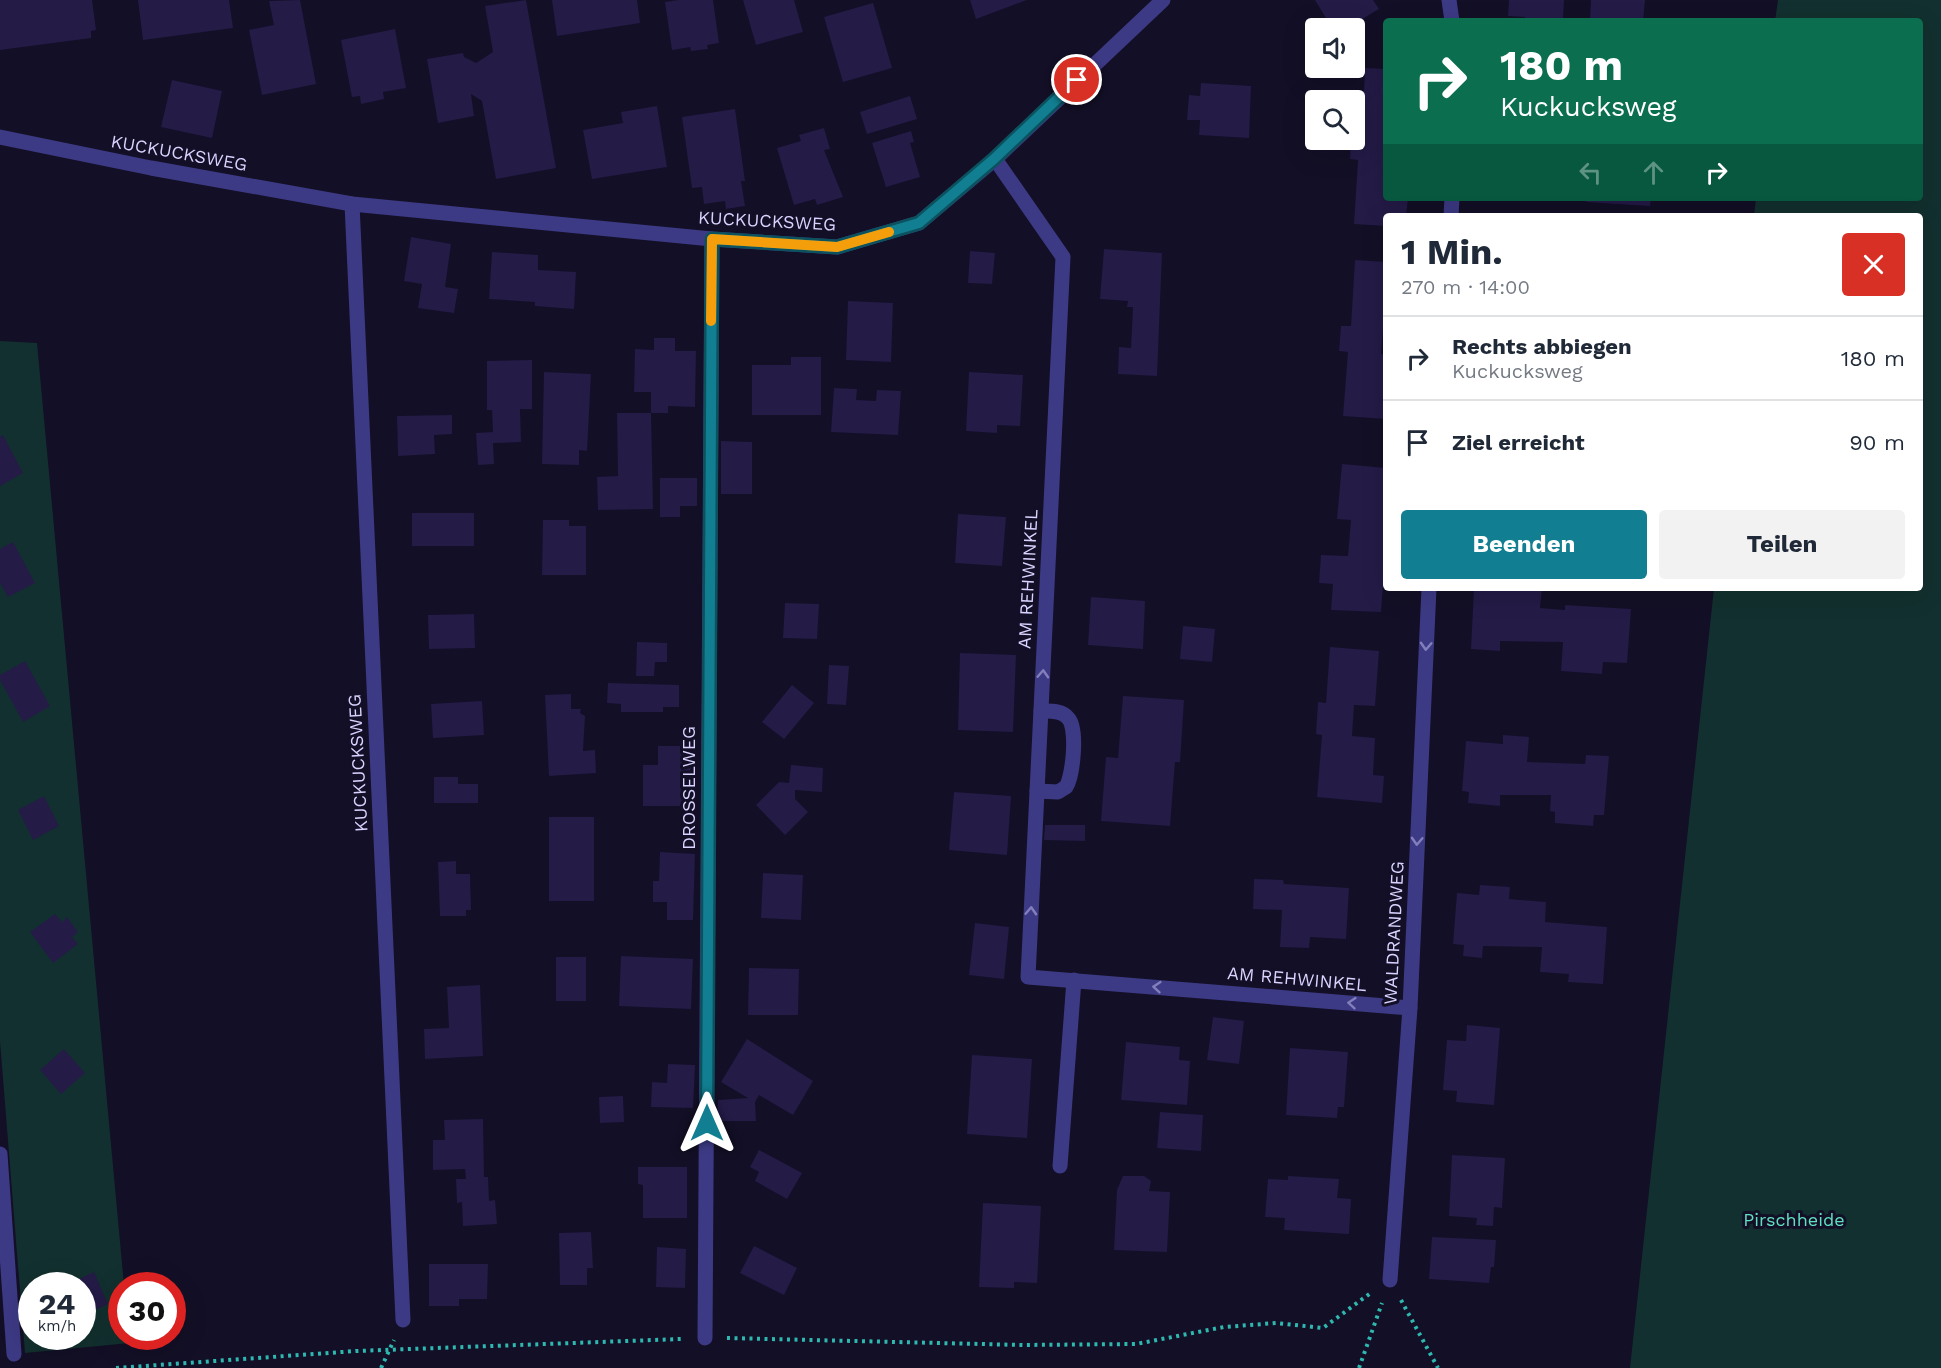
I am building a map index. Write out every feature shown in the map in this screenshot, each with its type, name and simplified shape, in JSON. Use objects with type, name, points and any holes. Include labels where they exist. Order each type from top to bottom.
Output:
[{"type":"street","name":"KUCKUCKSWEG","points":[[0,138],[352,204],[712,239],[837,247],[919,223],[994,159],[1163,0]]},
{"type":"street","points":[[1449,0],[1452,18]]},
{"type":"street","name":"AM REHWINKEL","points":[[994,159],[1063,257],[1028,977],[1410,1008]]},
{"type":"street","name":"KUCKUCKSWEG","points":[[352,204],[403,1320]]},
{"type":"street","name":"DROSSELWEG","points":[[705,1338],[712,239]]},
{"type":"street","name":"WALDRANDWEG","points":[[1390,1280],[1410,1008],[1429,591]]},
{"type":"street","points":[[1037,791],[1058,792],[1068,784],[1074,733],[1071,722],[1064,714],[1041,711]]},
{"type":"street","points":[[1059,1166],[1074,981]]},
{"type":"street","points":[[0,1154],[14,1354]]},
{"type":"path","points":[[116,1368],[356,1350],[388,1351],[705,1338],[1023,1345],[1136,1344],[1224,1327],[1276,1323],[1323,1328],[1390,1280]]},
{"type":"path","points":[[1359,1368],[1390,1280]]},
{"type":"path","points":[[1390,1280],[1438,1368]]},
{"type":"path","points":[[381,1368],[403,1320]]},
{"type":"green space","name":"Pirschheide","points":[[1778,0],[1941,0],[1941,1368],[1630,1368],[1714,591],[1923,591],[1923,213],[1754,213],[1756,201],[1923,201],[1923,18],[1775,18]]},
{"type":"green space","points":[[0,341],[37,343],[123,1272],[108,1272],[108,1345],[96,1346],[96,1272],[19,1272],[0,1041]]},
{"type":"green space","points":[[25,1350],[56,1350],[25,1353]]},
{"type":"building","points":[[0,0],[92,0],[96,30],[91,31],[91,38],[0,50]]},
{"type":"building","points":[[138,0],[229,0],[233,28],[143,40]]},
{"type":"building","points":[[300,0],[316,84],[262,95],[249,30],[274,25],[269,1]]},
{"type":"building","points":[[526,0],[556,168],[496,179],[482,101],[471,94],[474,116],[438,123],[427,59],[463,53],[464,57],[476,63],[493,52],[485,6]]},
{"type":"building","points":[[552,0],[637,0],[640,23],[557,36]]},
{"type":"building","points":[[713,0],[719,43],[707,45],[708,49],[691,51],[690,47],[672,50],[665,2]]},
{"type":"building","points":[[743,0],[794,0],[803,32],[756,45]]},
{"type":"building","points":[[970,0],[1027,0],[976,19]]},
{"type":"building","points":[[1315,0],[1373,0],[1379,9],[1364,18],[1326,18]]},
{"type":"building","points":[[1509,0],[1564,0],[1563,18],[1508,16]]},
{"type":"building","points":[[1591,0],[1645,0],[1643,18],[1590,18]]},
{"type":"building","points":[[873,3],[892,68],[843,82],[824,17]]},
{"type":"building","points":[[395,29],[406,88],[383,92],[384,99],[361,104],[360,96],[352,97],[341,40]]},
{"type":"building","points":[[1365,68],[1383,69],[1383,201],[1408,201],[1406,213],[1383,213],[1383,226],[1354,224],[1358,160],[1350,159],[1350,150],[1365,150]]},
{"type":"building","points":[[172,80],[222,91],[212,138],[161,127]]},
{"type":"building","points":[[1201,83],[1251,86],[1249,138],[1199,135],[1200,120],[1187,120],[1189,95],[1200,96]]},
{"type":"building","points":[[910,96],[917,119],[867,134],[860,112]]},
{"type":"building","points":[[657,106],[667,167],[592,179],[583,130],[623,123],[621,112]]},
{"type":"building","points":[[735,109],[745,181],[741,181],[745,206],[726,209],[725,201],[704,204],[702,187],[692,188],[682,117]]},
{"type":"building","points":[[824,128],[830,149],[824,150],[843,197],[817,205],[815,199],[794,205],[777,148],[801,141],[799,135]]},
{"type":"building","points":[[911,131],[914,142],[910,143],[920,177],[886,187],[872,143]]},
{"type":"building","points":[[1586,201],[1651,201],[1650,206]]},
{"type":"building","points":[[411,237],[451,244],[445,287],[458,289],[454,313],[418,308],[422,284],[404,281]]},
{"type":"building","points":[[1104,249],[1162,253],[1157,376],[1118,374],[1119,347],[1131,348],[1133,307],[1127,307],[1128,301],[1100,299]]},
{"type":"building","points":[[970,251],[995,253],[992,284],[968,283]]},
{"type":"building","points":[[492,252],[538,255],[538,270],[576,272],[574,309],[535,306],[535,302],[489,299]]},
{"type":"building","points":[[1355,260],[1383,262],[1381,354],[1383,354],[1383,419],[1343,416],[1348,352],[1339,351],[1341,326],[1351,326]]},
{"type":"building","points":[[848,301],[893,303],[891,362],[846,360]]},
{"type":"building","points":[[654,338],[675,338],[675,351],[696,351],[695,407],[668,406],[668,413],[651,413],[651,392],[634,392],[635,349],[654,350]]},
{"type":"building","points":[[791,357],[821,357],[821,415],[752,415],[752,365],[791,365]]},
{"type":"building","points":[[532,360],[532,409],[520,409],[521,442],[493,443],[494,464],[478,465],[476,433],[493,432],[492,410],[487,410],[487,361]]},
{"type":"building","points":[[544,372],[591,374],[587,451],[579,450],[579,465],[542,464]]},
{"type":"building","points":[[969,372],[1023,375],[1020,426],[997,425],[997,433],[966,431]]},
{"type":"building","points":[[834,388],[857,389],[856,400],[876,401],[877,390],[901,391],[898,435],[831,432]]},
{"type":"building","points":[[617,413],[651,413],[653,509],[598,510],[597,477],[618,476]]},
{"type":"building","points":[[452,415],[452,434],[434,435],[435,454],[398,456],[397,416]]},
{"type":"building","points":[[3,435],[23,473],[0,486],[0,437]]},
{"type":"building","points":[[721,441],[752,442],[752,494],[721,494]]},
{"type":"building","points":[[1342,464],[1383,468],[1381,612],[1331,610],[1333,584],[1319,583],[1321,555],[1348,556],[1351,520],[1337,519]]},
{"type":"building","points":[[660,478],[697,478],[697,506],[680,506],[680,517],[660,517]]},
{"type":"building","points":[[412,513],[474,513],[474,546],[412,546]]},
{"type":"building","points":[[958,514],[1006,517],[1002,566],[955,563]]},
{"type":"building","points":[[543,520],[569,520],[569,526],[586,526],[586,575],[542,575]]},
{"type":"building","points":[[13,542],[35,583],[8,597],[0,583],[0,549]]},
{"type":"building","points":[[1474,591],[1542,591],[1540,608],[1565,610],[1565,605],[1631,609],[1627,663],[1603,662],[1602,674],[1561,671],[1563,642],[1500,641],[1500,651],[1471,649]]},
{"type":"building","points":[[1091,597],[1145,601],[1143,649],[1088,645]]},
{"type":"building","points":[[785,603],[819,604],[817,639],[783,638]]},
{"type":"building","points":[[474,614],[475,648],[429,649],[428,615]]},
{"type":"building","points":[[1183,626],[1215,629],[1212,662],[1180,659]]},
{"type":"building","points":[[637,642],[667,643],[667,662],[655,662],[654,676],[636,676]]},
{"type":"building","points":[[1330,647],[1379,651],[1375,706],[1354,705],[1352,736],[1375,738],[1373,775],[1384,776],[1382,803],[1317,797],[1322,735],[1316,734],[1318,702],[1326,703]]},
{"type":"building","points":[[960,653],[1016,655],[1013,732],[958,730]]},
{"type":"building","points":[[25,661],[50,706],[23,722],[0,680],[0,675]]},
{"type":"building","points":[[829,665],[849,666],[846,705],[827,704]]},
{"type":"building","points":[[608,683],[679,685],[679,707],[663,707],[663,712],[621,712],[621,704],[607,703]]},
{"type":"building","points":[[792,685],[814,703],[784,739],[762,722]]},
{"type":"building","points":[[571,694],[571,709],[581,709],[580,713],[585,716],[583,751],[595,750],[596,773],[549,776],[545,695]]},
{"type":"building","points":[[1123,696],[1184,700],[1180,762],[1175,762],[1170,826],[1101,821],[1106,757],[1118,758]]},
{"type":"building","points":[[482,701],[484,735],[433,738],[431,704]]},
{"type":"building","points":[[1503,735],[1529,737],[1527,762],[1585,764],[1586,755],[1609,756],[1604,815],[1594,815],[1593,826],[1555,823],[1555,812],[1550,811],[1551,795],[1500,795],[1500,806],[1468,803],[1469,792],[1462,791],[1466,741],[1503,744]]},
{"type":"building","points":[[658,746],[696,746],[696,788],[685,788],[685,806],[643,806],[643,765],[658,765]]},
{"type":"building","points":[[791,765],[823,768],[822,792],[795,790],[795,799],[808,812],[785,835],[756,805],[779,782],[789,783]]},
{"type":"building","points":[[434,777],[458,777],[458,784],[478,784],[478,803],[434,803]]},
{"type":"building","points":[[954,792],[1011,796],[1007,855],[949,850]]},
{"type":"building","points":[[44,796],[59,826],[33,840],[18,810]]},
{"type":"building","points":[[549,817],[594,817],[594,901],[549,901]]},
{"type":"building","points":[[1045,825],[1085,825],[1085,841],[1044,840]]},
{"type":"building","points":[[660,852],[695,854],[693,920],[667,920],[667,902],[653,902],[653,881],[659,881]]},
{"type":"building","points":[[456,861],[456,874],[470,874],[471,910],[466,910],[466,916],[440,916],[438,862]]},
{"type":"building","points":[[763,873],[803,875],[801,920],[761,918]]},
{"type":"building","points":[[1254,879],[1283,880],[1284,884],[1349,888],[1346,939],[1310,937],[1309,948],[1280,947],[1282,910],[1253,909]]},
{"type":"building","points":[[1480,885],[1510,887],[1509,899],[1546,902],[1545,922],[1607,927],[1603,984],[1568,982],[1569,974],[1540,972],[1542,947],[1483,946],[1482,958],[1463,956],[1464,945],[1453,944],[1457,893],[1479,895]]},
{"type":"building","points":[[55,914],[62,922],[67,917],[78,932],[72,937],[78,944],[53,963],[30,932]]},
{"type":"building","points":[[975,923],[1009,927],[1004,979],[969,975]]},
{"type":"building","points":[[621,956],[693,959],[691,1009],[619,1006]]},
{"type":"building","points":[[556,957],[586,957],[586,1001],[556,1001]]},
{"type":"building","points":[[749,968],[799,969],[798,1015],[748,1015]]},
{"type":"building","points":[[480,985],[483,1056],[425,1059],[424,1029],[449,1028],[447,987]]},
{"type":"building","points":[[1213,1017],[1244,1021],[1239,1064],[1207,1060]]},
{"type":"building","points":[[1467,1025],[1500,1028],[1494,1105],[1456,1102],[1457,1091],[1443,1090],[1447,1040],[1466,1041]]},
{"type":"building","points":[[747,1039],[813,1081],[793,1115],[759,1095],[755,1102],[756,1121],[717,1121],[718,1100],[748,1098],[721,1082]]},
{"type":"building","points":[[1126,1042],[1180,1047],[1179,1060],[1190,1061],[1187,1105],[1121,1100]]},
{"type":"building","points":[[1290,1048],[1348,1052],[1344,1107],[1338,1107],[1337,1118],[1286,1115]]},
{"type":"building","points":[[64,1049],[85,1073],[61,1094],[40,1070]]},
{"type":"building","points":[[972,1055],[1032,1059],[1027,1138],[967,1134]]},
{"type":"building","points":[[668,1064],[695,1065],[693,1108],[651,1107],[652,1082],[667,1083]]},
{"type":"building","points":[[623,1096],[624,1122],[600,1123],[599,1097]]},
{"type":"building","points":[[1160,1112],[1203,1115],[1201,1151],[1157,1148]]},
{"type":"building","points":[[483,1119],[484,1177],[488,1177],[489,1201],[495,1200],[497,1224],[463,1226],[462,1202],[457,1203],[456,1179],[466,1179],[465,1169],[433,1170],[433,1140],[445,1140],[444,1120]]},
{"type":"building","points":[[759,1150],[802,1173],[787,1199],[755,1181],[759,1172],[750,1167]]},
{"type":"building","points":[[1452,1155],[1505,1158],[1502,1208],[1494,1207],[1493,1226],[1476,1225],[1477,1218],[1449,1216]]},
{"type":"building","points":[[638,1167],[687,1167],[687,1218],[643,1218],[643,1185],[638,1184]]},
{"type":"building","points":[[1123,1176],[1144,1176],[1151,1181],[1149,1191],[1170,1192],[1167,1252],[1114,1250],[1117,1190]]},
{"type":"building","points":[[1288,1176],[1339,1179],[1337,1198],[1351,1199],[1349,1234],[1284,1230],[1285,1218],[1265,1217],[1268,1179],[1288,1180]]},
{"type":"building","points":[[983,1203],[1041,1206],[1037,1283],[1014,1282],[1014,1288],[979,1287]]},
{"type":"building","points":[[591,1232],[593,1268],[587,1268],[587,1285],[560,1285],[559,1233]]},
{"type":"building","points":[[1432,1237],[1496,1240],[1494,1267],[1491,1267],[1489,1283],[1429,1279]]},
{"type":"building","points":[[754,1246],[797,1268],[784,1295],[740,1273]]},
{"type":"building","points":[[657,1247],[686,1249],[685,1288],[656,1287]]},
{"type":"building","points":[[429,1264],[488,1264],[487,1299],[459,1299],[459,1306],[429,1306]]},
{"type":"building","points":[[96,1277],[108,1304],[96,1310]]},
{"type":"slow traffic","points":[[711,321],[712,239],[837,247],[889,232]]},
{"type":"route","points":[[707,1123],[712,239],[837,247],[919,223],[994,159],[1077,80]]}]
